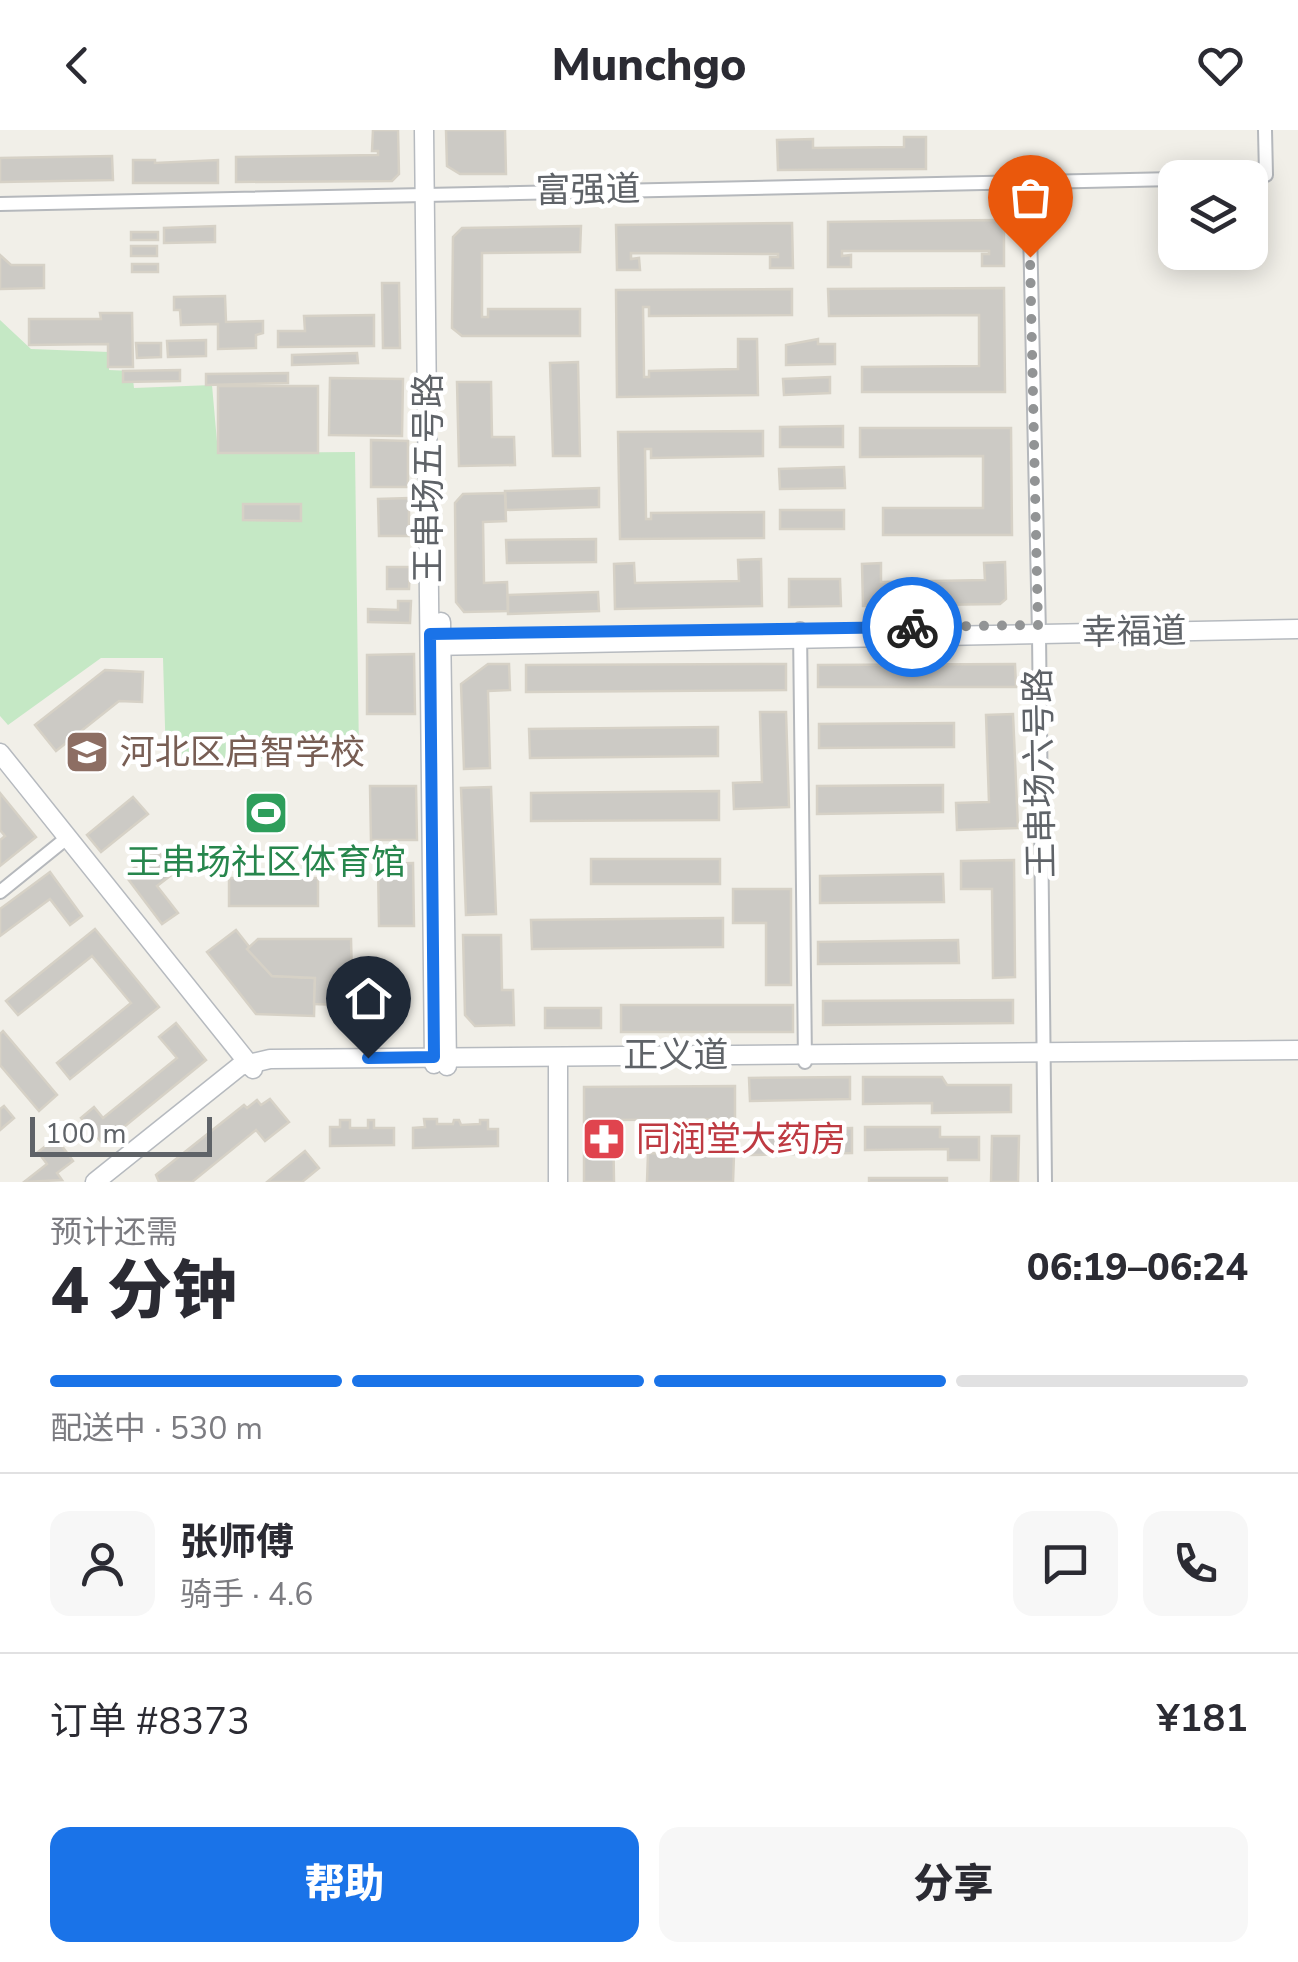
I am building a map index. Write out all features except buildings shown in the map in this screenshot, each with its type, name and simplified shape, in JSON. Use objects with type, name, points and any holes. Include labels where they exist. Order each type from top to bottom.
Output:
[{"type":"street","name":"王串场五号路","points":[[424,130],[430,193]]},
{"type":"street","name":"王串场五号路","points":[[434,130],[430,193],[440,1062]]},
{"type":"street","name":"富强道","points":[[1265,130],[1266,160]]},
{"type":"street","name":"富强道","points":[[0,204],[1158,179]]},
{"type":"street","name":"王串场六号路","points":[[1029,183],[1045,1182]]},
{"type":"street","name":"幸福道","points":[[1039,630],[1298,620]]},
{"type":"street","name":"幸福道","points":[[435,640],[1039,630],[1298,630]]},
{"type":"street","points":[[801,634],[805,1058]]},
{"type":"street","points":[[0,753],[251,1067],[95,1182]]},
{"type":"street","points":[[0,892],[68,836]]},
{"type":"street","points":[[393,1062],[423,1041],[436,1015]]},
{"type":"street","name":"正义道","points":[[1043,1057],[1298,1050]]},
{"type":"street","name":"正义道","points":[[114,1182],[251,1067],[270,1058],[558,1066],[805,1058]]},
{"type":"street","name":"正义道","points":[[440,1062],[1298,1059]]},
{"type":"street","points":[[558,1066],[558,1182]]},
{"type":"green space","points":[[0,320],[31,349],[109,352],[109,370],[132,371],[134,388],[212,385],[218,453],[355,452],[359,756],[166,761],[163,658],[101,658],[8,725],[0,716]]},
{"type":"way so far","points":[[912,627],[1038,625],[1030,257]]},
{"type":"place","name":"河北区启智学校","points":[[87,752]]},
{"type":"place","name":"王串场社区体育馆","points":[[266,813]]},
{"type":"place","name":"同润堂大药房","points":[[604,1139]]},
{"type":"route","points":[[368,1058],[434,1057],[430,634],[912,627]]}]
